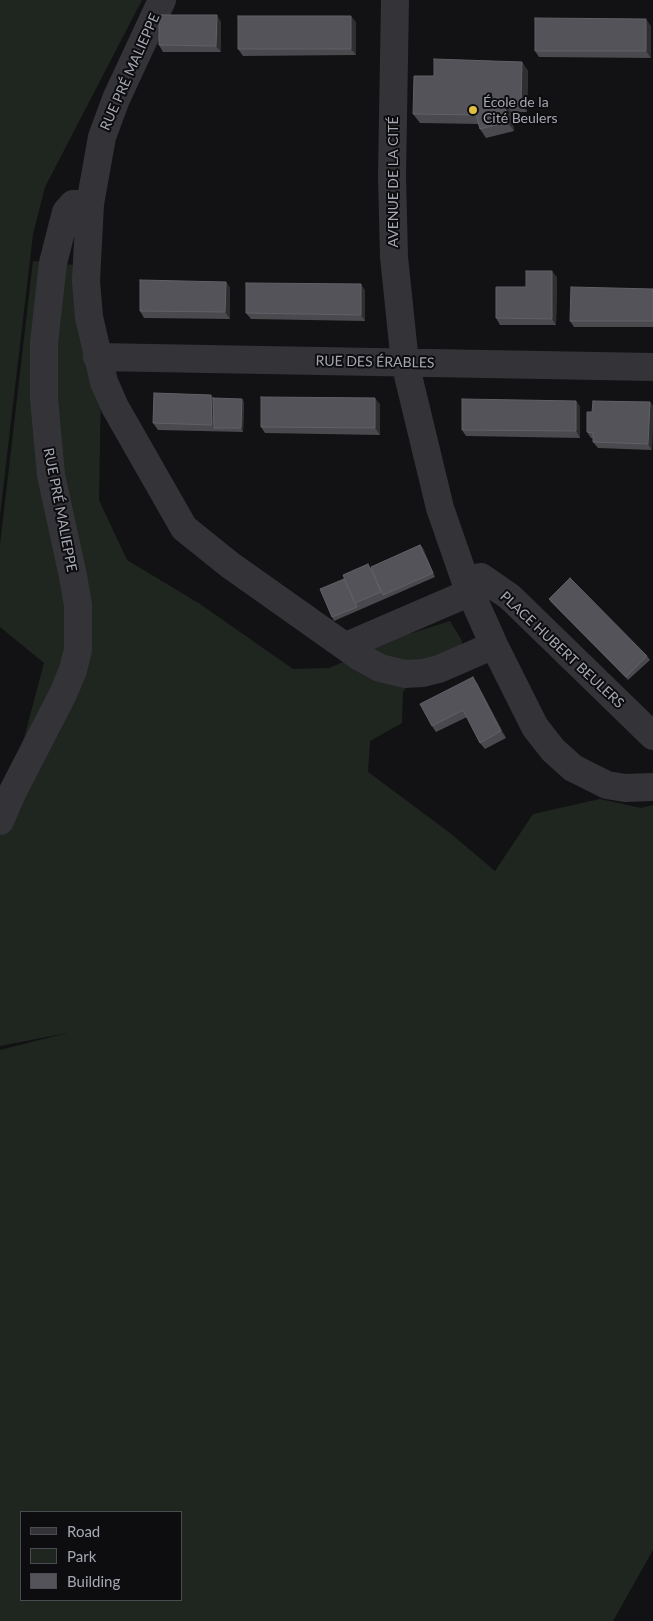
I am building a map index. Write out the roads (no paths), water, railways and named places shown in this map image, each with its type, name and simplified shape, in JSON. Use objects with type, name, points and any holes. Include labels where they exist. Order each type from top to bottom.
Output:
[{"type":"street","name":"RUE PRÉ MALIEPPE","points":[[162,0],[116,99],[102,137],[90,204],[86,281],[89,317],[104,382],[115,407],[184,528],[230,565],[346,646]]},
{"type":"street","name":"AVENUE DE LA CITÉ","points":[[395,0],[392,215],[394,258],[405,364]]},
{"type":"street","name":"RUE PRÉ MALIEPPE","points":[[0,821],[63,694],[73,670],[78,650],[78,605],[50,465],[44,398],[44,344],[52,270],[66,212],[73,204],[90,204]]},
{"type":"street","name":"RUE DES ÉRABLES","points":[[97,357],[653,367]]},
{"type":"street","name":"PLACE HUBERT BEULERS","points":[[405,364],[440,508],[468,586],[494,645],[535,727],[553,750],[573,768],[607,785],[625,788],[653,788]]},
{"type":"street","name":"PLACE HUBERT BEULERS","points":[[468,586],[481,578],[510,597],[653,736]]},
{"type":"street","points":[[346,646],[468,586]]},
{"type":"street","points":[[346,646],[380,668],[404,674],[439,669],[494,645]]},
{"type":"place","name":"École de la Cité Beulers","points":[[473,110]]}]
